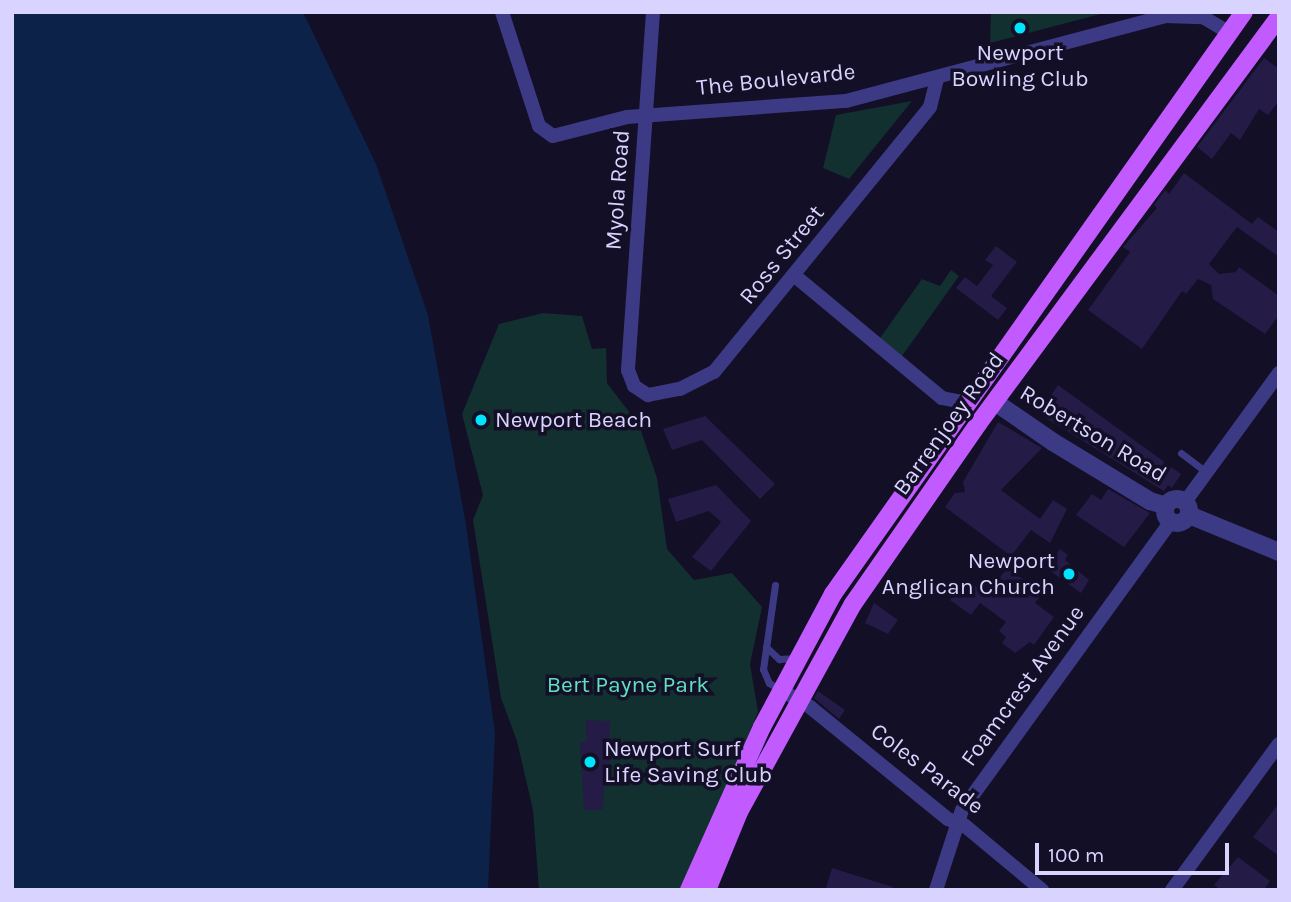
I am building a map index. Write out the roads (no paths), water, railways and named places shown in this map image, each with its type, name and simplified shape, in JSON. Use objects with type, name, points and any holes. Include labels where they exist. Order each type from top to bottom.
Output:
[{"type":"main road","name":"Barrenjoey Road","points":[[689,890],[781,690],[833,594],[1244,12]]},
{"type":"main road","name":"Barrenjoey Road","points":[[707,890],[734,822],[853,604],[995,402],[1274,24]]},
{"type":"main road","points":[[1236,77],[1235,45],[1230,33],[1274,24]]},
{"type":"street","name":"The Boulevarde","points":[[502,12],[542,131],[557,136],[627,117],[846,101],[1165,16],[1203,17],[1230,33]]},
{"type":"street","name":"Myola Road","points":[[628,370],[653,12]]},
{"type":"street","name":"Ross Street","points":[[628,370],[634,386],[648,395],[680,389],[714,372],[795,276],[930,107],[937,78]]},
{"type":"street","points":[[795,276],[942,398],[967,403]]},
{"type":"street","points":[[1169,514],[1184,521],[1187,508],[1279,373]]},
{"type":"street","name":"Robertson Road","points":[[995,402],[1169,514]]},
{"type":"street","points":[[1187,508],[1279,552]]},
{"type":"street","name":"Foamcrest Avenue","points":[[936,890],[956,823],[1169,514]]},
{"type":"street","name":"Coles Parade","points":[[781,690],[801,700],[956,823],[964,825],[1042,890]]},
{"type":"street","points":[[1172,890],[1279,744]]},
{"type":"lane","points":[[1181,453],[1209,474]]},
{"type":"lane","points":[[775,585],[766,648],[765,677],[781,690]]},
{"type":"lane","points":[[766,648],[779,659],[798,657]]},
{"type":"water","points":[[12,12],[303,12],[376,164],[428,315],[466,525],[495,733],[488,890],[12,890]]},
{"type":"place","name":"Newport Bowling Club","points":[[1020,28]]},
{"type":"place","name":"Newport Beach","points":[[481,420]]},
{"type":"place","name":"Newport Anglican Church","points":[[1069,574]]},
{"type":"place","name":"Newport Surf Life Saving Club","points":[[590,762]]},
{"type":"park label","name":"Bert Payne Park","points":[[628,685]]}]
